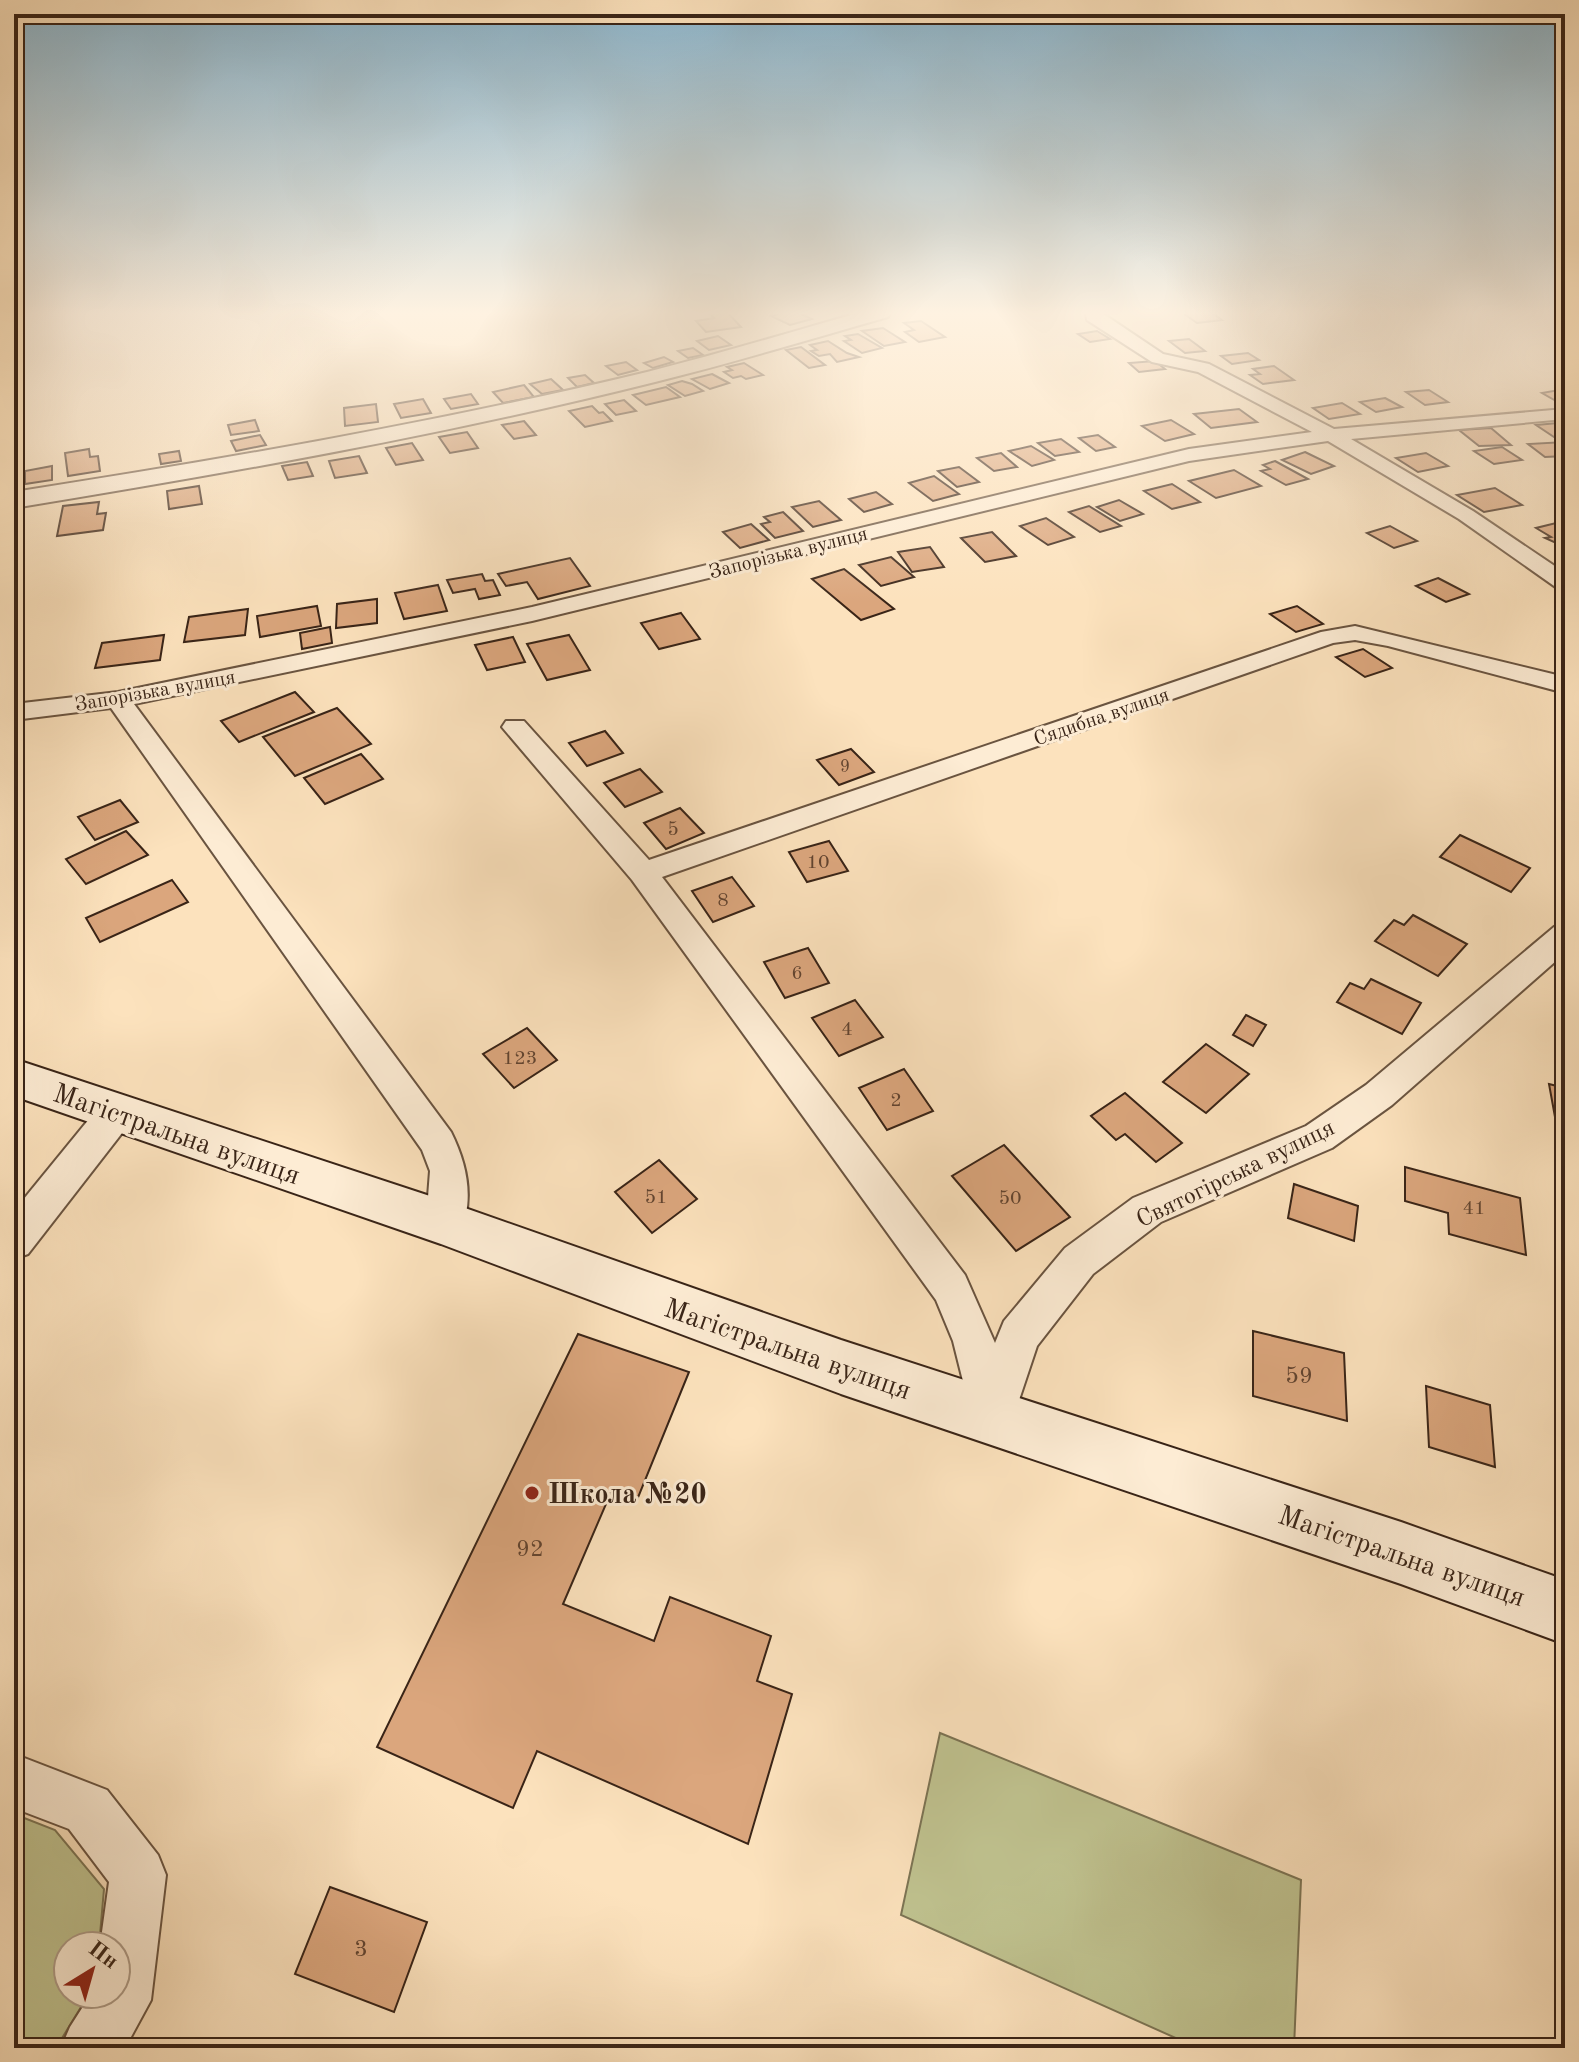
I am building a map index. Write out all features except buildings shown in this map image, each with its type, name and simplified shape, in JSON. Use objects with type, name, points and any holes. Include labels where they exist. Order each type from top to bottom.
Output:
[{"type":"main road","name":"Магістральна вулиця","points":[[14,1077],[445,1223],[841,1367],[1401,1553],[1565,1612]]},
{"type":"street","points":[[14,500],[184,473],[504,409]]},
{"type":"street","points":[[1282,409],[1466,515],[1565,583]]},
{"type":"street","name":"Запорізька вулиця","points":[[14,712],[118,700],[532,614],[1189,455],[1331,435],[1565,414]]},
{"type":"street","name":"Сядибна вулиця","points":[[643,873],[1329,637],[1355,633],[1389,639],[1565,685]]},
{"type":"street","points":[[118,700],[438,1143],[449,1171],[445,1223]]},
{"type":"street","points":[[515,727],[643,873],[951,1288],[974,1341],[992,1417]]},
{"type":"street","name":"Святогірська вулиця","points":[[992,1417],[1019,1335],[1079,1261],[1147,1210],[1319,1137],[1379,1095],[1565,935]]},
{"type":"street","points":[[14,1241],[116,1113]]},
{"type":"street","points":[[14,1781],[88,1809],[138,1875],[121,2000],[91,2048]]},
{"type":"green space","points":[[940,1733],[1301,1880],[1294,2048],[1198,2048],[901,1915]]},
{"type":"green space","points":[[14,1814],[55,1830],[104,1889],[100,1930],[52,1930],[52,2010],[79,2010],[56,2048],[14,2048]]},
{"type":"place","name":"Школа №20","points":[[532,1493]]}]
